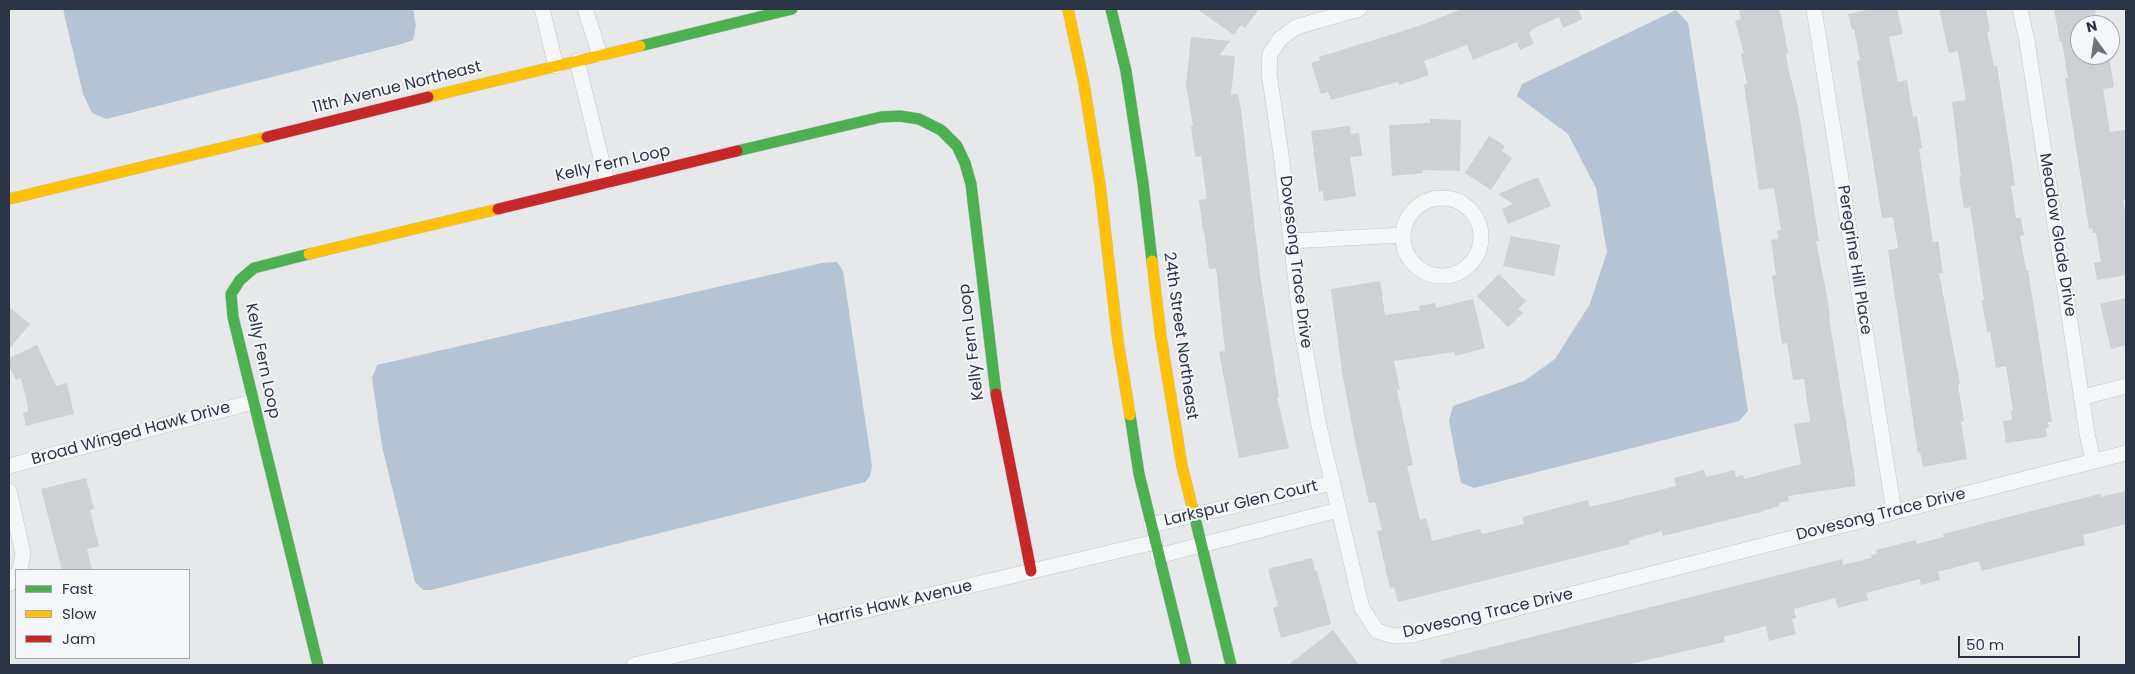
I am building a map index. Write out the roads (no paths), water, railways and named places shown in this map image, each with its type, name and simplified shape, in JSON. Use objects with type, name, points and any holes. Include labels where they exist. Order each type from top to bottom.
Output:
[{"type":"street","points":[[542,9],[556,66]]},
{"type":"street","points":[[585,9],[600,55]]},
{"type":"street","name":"11th Avenue Northeast","points":[[9,198],[792,9]]},
{"type":"street","points":[[1068,9],[1084,84],[1099,176],[1118,342],[1139,474],[1186,665]]},
{"type":"street","name":"24th Street Northeast","points":[[1111,9],[1126,71],[1143,183],[1161,337],[1182,466],[1231,665]]},
{"type":"street","name":"Dovesong Trace Drive","points":[[1359,9],[1296,27],[1280,40],[1270,54],[1269,73],[1292,241],[1301,326],[1319,426],[1362,608],[1377,631],[1394,636],[1412,635],[2126,453]]},
{"type":"street","name":"Peregrine Hill Place","points":[[1814,9],[1894,512]]},
{"type":"street","name":"Meadow Glade Drive","points":[[2020,9],[2027,41],[2087,433],[2093,461]]},
{"type":"street","points":[[577,61],[607,182]]},
{"type":"street","name":"Kelly Fern Loop","points":[[318,665],[233,317],[231,294],[240,280],[254,268],[881,117],[900,116],[919,119],[941,130],[956,146],[965,163],[971,184],[997,407],[1030,571]]},
{"type":"street","points":[[1447,197],[1460,202],[1470,209],[1478,220],[1481,233],[1480,246],[1475,257],[1467,267],[1456,274],[1443,276],[1430,274],[1418,268],[1409,259],[1402,235],[1408,216],[1422,202],[1434,198],[1447,197]]},
{"type":"street","points":[[1292,241],[1402,235]]},
{"type":"street","points":[[2083,397],[2126,386]]},
{"type":"street","name":"Broad Winged Hawk Drive","points":[[9,466],[254,402]]},
{"type":"street","name":"Larkspur Glen Court","points":[[1151,525],[1332,483]]},
{"type":"street","points":[[9,491],[23,553],[20,569]]},
{"type":"street","name":"Larkspur Glen Court","points":[[1157,549],[1200,545],[1338,510]]},
{"type":"street","name":"Harris Hawk Avenue","points":[[634,665],[1030,571],[1157,549]]},
{"type":"water","points":[[63,9],[413,9],[416,26],[413,40],[402,44],[106,119],[92,113],[83,94]]},
{"type":"water","points":[[1676,10],[1688,23],[1748,411],[1739,421],[1474,488],[1461,483],[1449,421],[1453,406],[1524,381],[1555,359],[1590,304],[1607,252],[1596,188],[1568,134],[1517,96],[1522,84]]},
{"type":"water","points":[[837,262],[843,271],[872,466],[870,476],[865,482],[431,590],[423,590],[415,582],[382,446],[372,378],[377,365],[822,263]]}]
